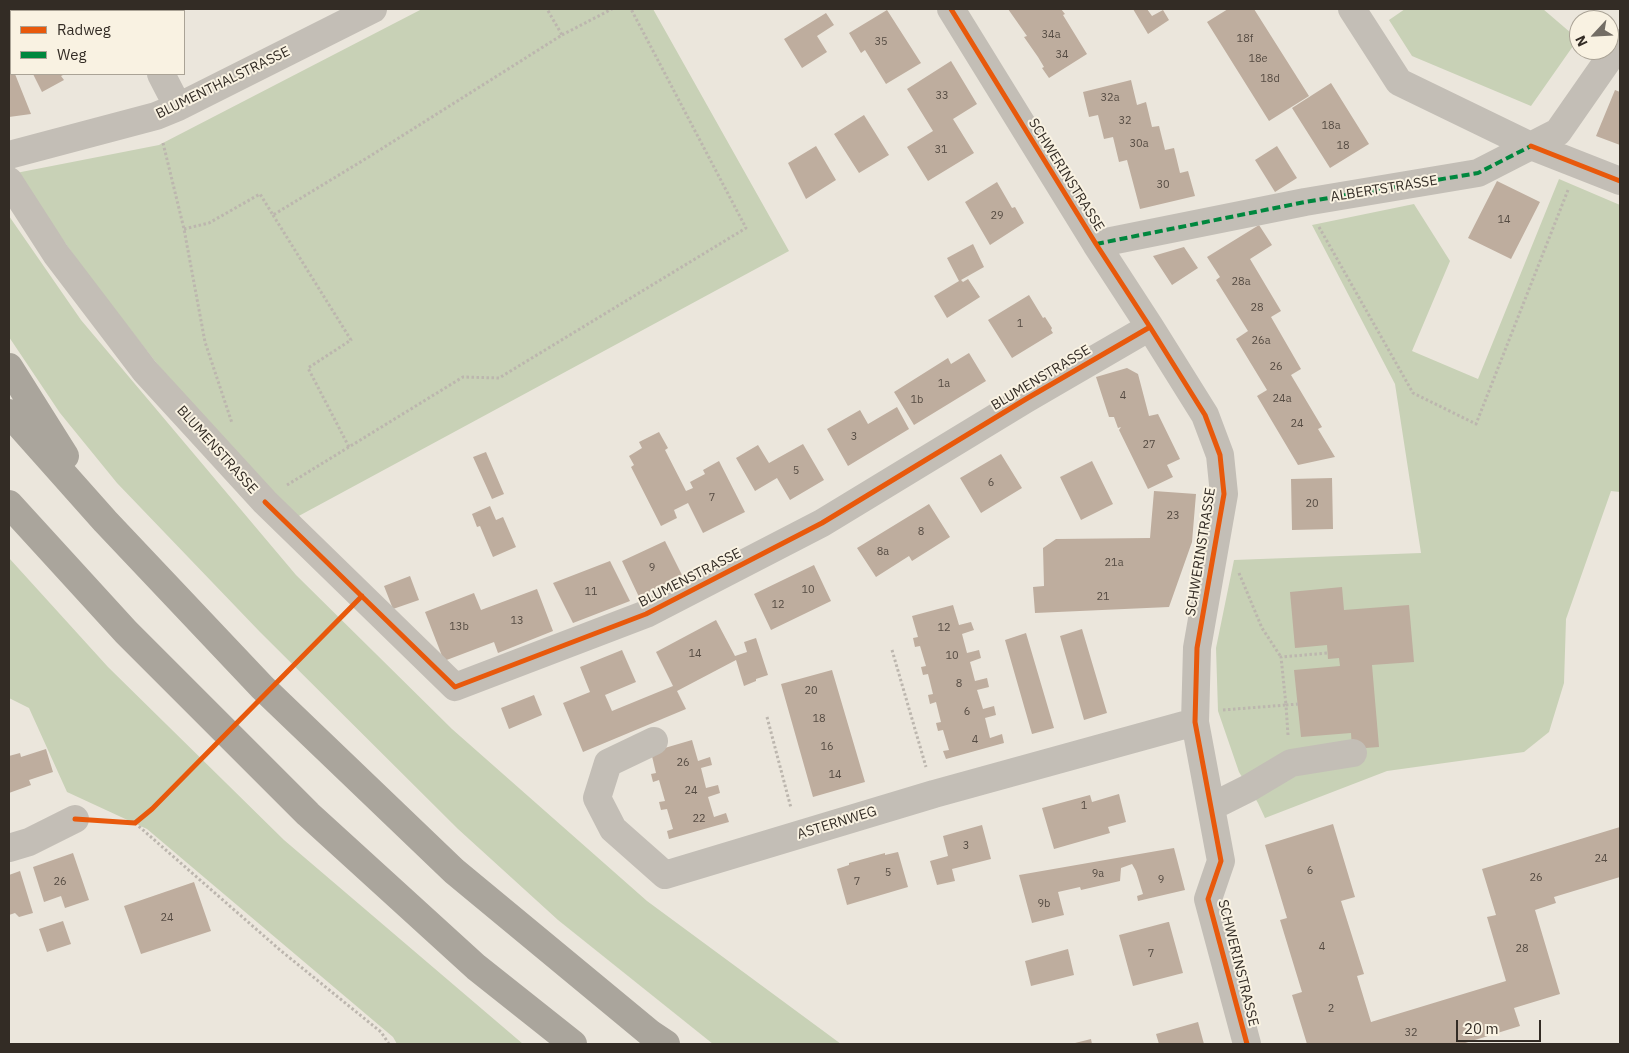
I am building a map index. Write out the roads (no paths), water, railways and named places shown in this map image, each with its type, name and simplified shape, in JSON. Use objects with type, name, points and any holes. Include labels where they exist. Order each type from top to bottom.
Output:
[{"type":"highway","points":[[9,367],[105,521]]},
{"type":"highway","points":[[9,413],[105,521],[262,687],[454,870],[636,1022],[666,1044]]},
{"type":"highway","points":[[9,504],[126,632],[308,814],[476,967],[573,1044]]},
{"type":"street","name":"BLUMENTHALSTRASSE","points":[[9,155],[167,112],[373,9]]},
{"type":"street","name":"SCHWERINSTRASSE","points":[[951,9],[1096,244],[1205,415],[1220,455],[1224,494],[1197,648],[1195,717],[1221,861],[1208,899],[1247,1044]]},
{"type":"street","points":[[1352,9],[1399,82],[1531,146],[1620,180]]},
{"type":"street","name":"ALBERTSTRASSE","points":[[1096,244],[1305,202],[1478,174],[1558,132],[1620,43]]},
{"type":"street","points":[[160,75],[167,112]]},
{"type":"street","name":"BLUMENSTRASSE","points":[[9,181],[56,254],[145,371],[265,502],[455,687],[646,614],[822,524],[1026,399],[1150,327]]},
{"type":"street","name":"ASTERNWEG","points":[[654,741],[608,763],[597,798],[612,829],[665,875],[1195,717]]},
{"type":"street","points":[[1210,807],[1249,788],[1291,763],[1353,753]]},
{"type":"street","points":[[9,848],[29,842],[75,819]]}]
